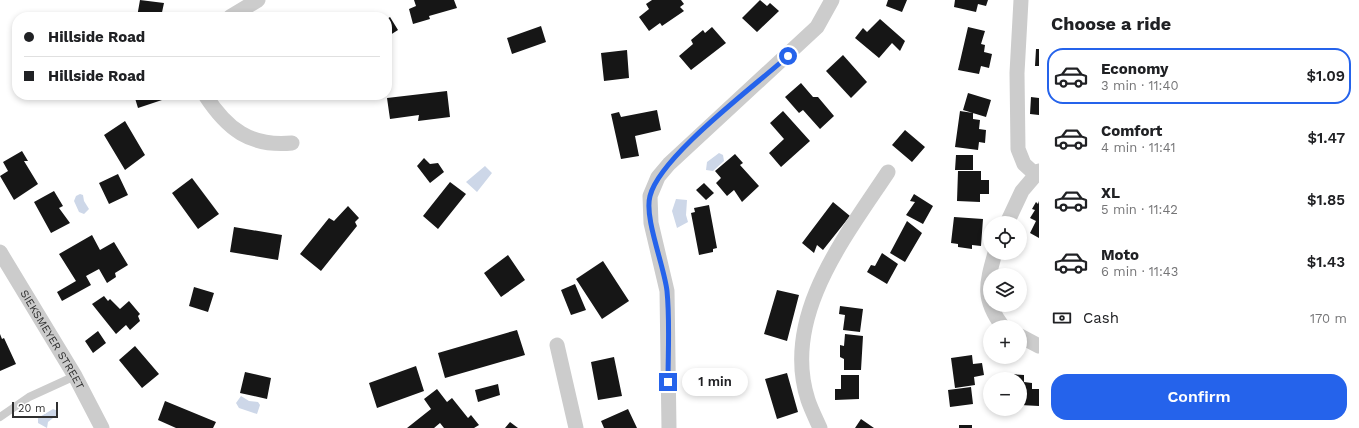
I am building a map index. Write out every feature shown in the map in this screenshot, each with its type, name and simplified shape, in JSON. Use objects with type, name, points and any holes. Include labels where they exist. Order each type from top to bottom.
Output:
[{"type":"street","points":[[238,12],[258,0]]},
{"type":"street","points":[[669,428],[667,291],[651,223],[650,196],[658,177],[669,164],[818,27],[832,0]]},
{"type":"street","points":[[1010,216],[1022,190],[1037,173],[1024,164],[1018,149],[1018,72],[1021,0]]},
{"type":"street","points":[[208,100],[218,115],[236,131],[261,142],[279,144],[292,143]]},
{"type":"street","points":[[820,428],[808,400],[802,366],[803,335],[819,282],[841,243],[888,172]]},
{"type":"street","name":"SIEKSMEYER STREET","points":[[0,252],[75,376],[102,428]]},
{"type":"street","points":[[993,260],[988,276],[987,298],[993,314],[998,320]]},
{"type":"street","points":[[1027,340],[1039,346]]},
{"type":"street","points":[[557,345],[576,428]]},
{"type":"lane","points":[[0,417],[29,397],[75,376]]},
{"type":"water","points":[[719,153],[723,155],[724,161],[713,171],[706,170],[707,162]]},
{"type":"water","points":[[485,166],[492,173],[477,192],[466,182]]},
{"type":"water","points":[[80,194],[83,195],[84,201],[89,209],[84,214],[79,212],[74,201],[76,196]]},
{"type":"water","points":[[676,199],[687,200],[686,215],[688,222],[677,228],[672,211]]},
{"type":"water","points":[[241,396],[249,401],[258,402],[260,405],[257,414],[239,408],[236,403]]},
{"type":"water","points":[[53,409],[58,411],[58,414],[48,422],[47,428],[38,423],[38,418]]},
{"type":"building","points":[[140,0],[164,3],[162,12],[138,12]]},
{"type":"building","points":[[414,0],[454,0],[457,8],[429,16],[430,19],[413,24],[409,9],[416,6]]},
{"type":"building","points":[[652,0],[681,0],[684,4],[680,7],[684,11],[662,26],[660,23],[649,31],[639,17],[649,9],[646,4]]},
{"type":"building","points":[[760,0],[767,6],[770,3],[779,11],[757,32],[742,18]]},
{"type":"building","points":[[888,0],[907,0],[902,12],[886,6]]},
{"type":"building","points":[[955,0],[988,0],[986,6],[978,4],[976,12],[954,7]]},
{"type":"building","points":[[880,19],[905,41],[900,51],[892,43],[879,58],[855,38],[863,28],[867,32]]},
{"type":"building","points":[[392,20],[398,30],[392,34]]},
{"type":"building","points":[[541,26],[546,42],[512,54],[507,38]]},
{"type":"building","points":[[712,27],[726,43],[691,70],[679,56],[693,44],[691,40],[703,30],[705,33]]},
{"type":"building","points":[[968,27],[985,31],[981,44],[985,45],[984,52],[992,54],[989,68],[981,66],[979,74],[958,70]]},
{"type":"building","points":[[1036,49],[1039,49],[1039,66],[1035,66]]},
{"type":"building","points":[[627,50],[629,78],[604,81],[601,53]]},
{"type":"building","points":[[843,55],[867,82],[851,98],[826,71]]},
{"type":"building","points":[[801,83],[813,97],[818,97],[834,116],[820,129],[803,110],[799,113],[785,97]]},
{"type":"building","points":[[447,91],[450,117],[418,121],[419,115],[390,119],[387,100],[392,100],[392,97]]},
{"type":"building","points":[[968,93],[991,100],[986,117],[963,110]]},
{"type":"building","points":[[1031,97],[1039,98],[1039,115],[1030,114]]},
{"type":"building","points":[[136,100],[162,100],[138,108]]},
{"type":"building","points":[[657,110],[661,130],[635,136],[639,156],[621,159],[611,114],[619,112],[621,117]]},
{"type":"building","points":[[783,111],[810,141],[781,167],[769,153],[784,139],[770,123]]},
{"type":"building","points":[[960,111],[973,113],[973,119],[980,120],[979,129],[986,130],[985,143],[979,142],[978,150],[955,147]]},
{"type":"building","points":[[125,121],[145,155],[125,170],[104,135]]},
{"type":"building","points":[[905,130],[925,147],[912,162],[892,145]]},
{"type":"building","points":[[22,151],[28,161],[24,161],[38,184],[14,200],[0,176],[8,171],[3,162]]},
{"type":"building","points":[[735,154],[743,163],[740,165],[759,186],[742,202],[734,190],[727,196],[716,183],[721,178],[715,171]]},
{"type":"building","points":[[956,155],[973,155],[973,170],[955,170]]},
{"type":"building","points":[[424,158],[430,164],[438,163],[444,172],[430,183],[417,166]]},
{"type":"building","points":[[958,171],[981,171],[981,180],[989,180],[989,194],[980,194],[980,202],[957,201]]},
{"type":"building","points":[[118,174],[128,195],[109,204],[99,183]]},
{"type":"building","points":[[192,178],[219,214],[198,229],[172,193]]},
{"type":"building","points":[[450,182],[466,194],[438,229],[423,216]]},
{"type":"building","points":[[704,183],[714,193],[706,200],[696,190]]},
{"type":"building","points":[[54,191],[63,206],[59,208],[70,223],[51,233],[34,202]]},
{"type":"building","points":[[914,194],[933,206],[923,224],[906,215],[915,202],[910,201]]},
{"type":"building","points":[[1039,201],[1039,238],[1030,233],[1036,221],[1030,218],[1035,210],[1032,209],[1036,202],[1038,204]]},
{"type":"building","points":[[833,202],[850,216],[823,250],[817,245],[814,253],[802,243]]},
{"type":"building","points":[[709,205],[717,248],[713,249],[713,252],[699,255],[691,213],[695,212],[694,208]]},
{"type":"building","points":[[348,206],[359,218],[355,222],[357,226],[321,271],[300,254],[329,218],[334,221]]},
{"type":"building","points":[[954,217],[983,219],[981,246],[972,245],[972,249],[958,247],[958,244],[951,243]]},
{"type":"building","points":[[907,221],[922,233],[905,262],[890,253]]},
{"type":"building","points":[[234,227],[282,235],[278,260],[230,252]]},
{"type":"building","points":[[92,235],[100,250],[114,242],[128,265],[115,273],[116,277],[107,283],[99,269],[86,276],[91,285],[62,301],[57,292],[76,281],[59,254]]},
{"type":"building","points":[[882,253],[898,264],[887,284],[867,272],[871,265],[875,266]]},
{"type":"building","points":[[508,255],[525,280],[501,297],[484,273]]},
{"type":"building","points":[[603,261],[629,301],[602,319],[576,279]]},
{"type":"building","points":[[575,284],[586,310],[571,315],[561,290]]},
{"type":"building","points":[[194,287],[214,293],[208,312],[189,306]]},
{"type":"building","points":[[777,290],[799,295],[787,341],[764,334]]},
{"type":"building","points":[[104,296],[108,301],[110,299],[120,309],[129,301],[140,314],[138,316],[140,321],[130,330],[126,325],[116,334],[92,304]]},
{"type":"building","points":[[840,306],[863,309],[860,332],[843,330],[845,315],[839,314]]},
{"type":"building","points":[[517,330],[525,355],[445,378],[438,353]]},
{"type":"building","points":[[98,331],[106,343],[93,353],[85,341]]},
{"type":"building","points":[[0,334],[2,339],[4,338],[16,364],[0,371]]},
{"type":"building","points":[[845,334],[863,336],[861,370],[844,370],[844,359],[840,357],[840,345],[844,346]]},
{"type":"building","points":[[135,346],[159,374],[142,388],[119,360]]},
{"type":"building","points":[[972,355],[973,364],[982,363],[983,375],[974,377],[975,385],[955,388],[951,358]]},
{"type":"building","points":[[614,357],[622,396],[598,400],[591,362]]},
{"type":"building","points":[[416,366],[424,391],[377,408],[369,383]]},
{"type":"building","points":[[245,372],[271,378],[267,399],[240,393]]},
{"type":"building","points":[[787,373],[798,412],[777,419],[765,379]]},
{"type":"building","points":[[841,375],[859,375],[859,399],[835,400],[835,389],[841,389]]},
{"type":"building","points":[[1027,382],[1032,383],[1032,389],[1039,389],[1039,406],[1027,405]]},
{"type":"building","points":[[498,384],[500,395],[478,402],[475,390]]},
{"type":"building","points":[[971,387],[973,404],[950,407],[948,390]]},
{"type":"building","points":[[437,389],[447,402],[452,398],[468,418],[471,415],[479,425],[474,428],[444,428],[440,423],[434,428],[407,428],[431,409],[424,399]]},
{"type":"building","points":[[165,401],[216,422],[213,428],[176,428],[158,420]]},
{"type":"building","points":[[628,409],[637,428],[604,428],[601,421]]},
{"type":"building","points":[[861,419],[874,428],[855,428]]},
{"type":"building","points":[[510,422],[518,428],[505,428]]},
{"type":"building","points":[[959,425],[972,425],[972,428],[959,428]]},
{"type":"route","points":[[668,382],[667,291],[651,223],[650,196],[658,177],[680,152],[788,56]]}]
